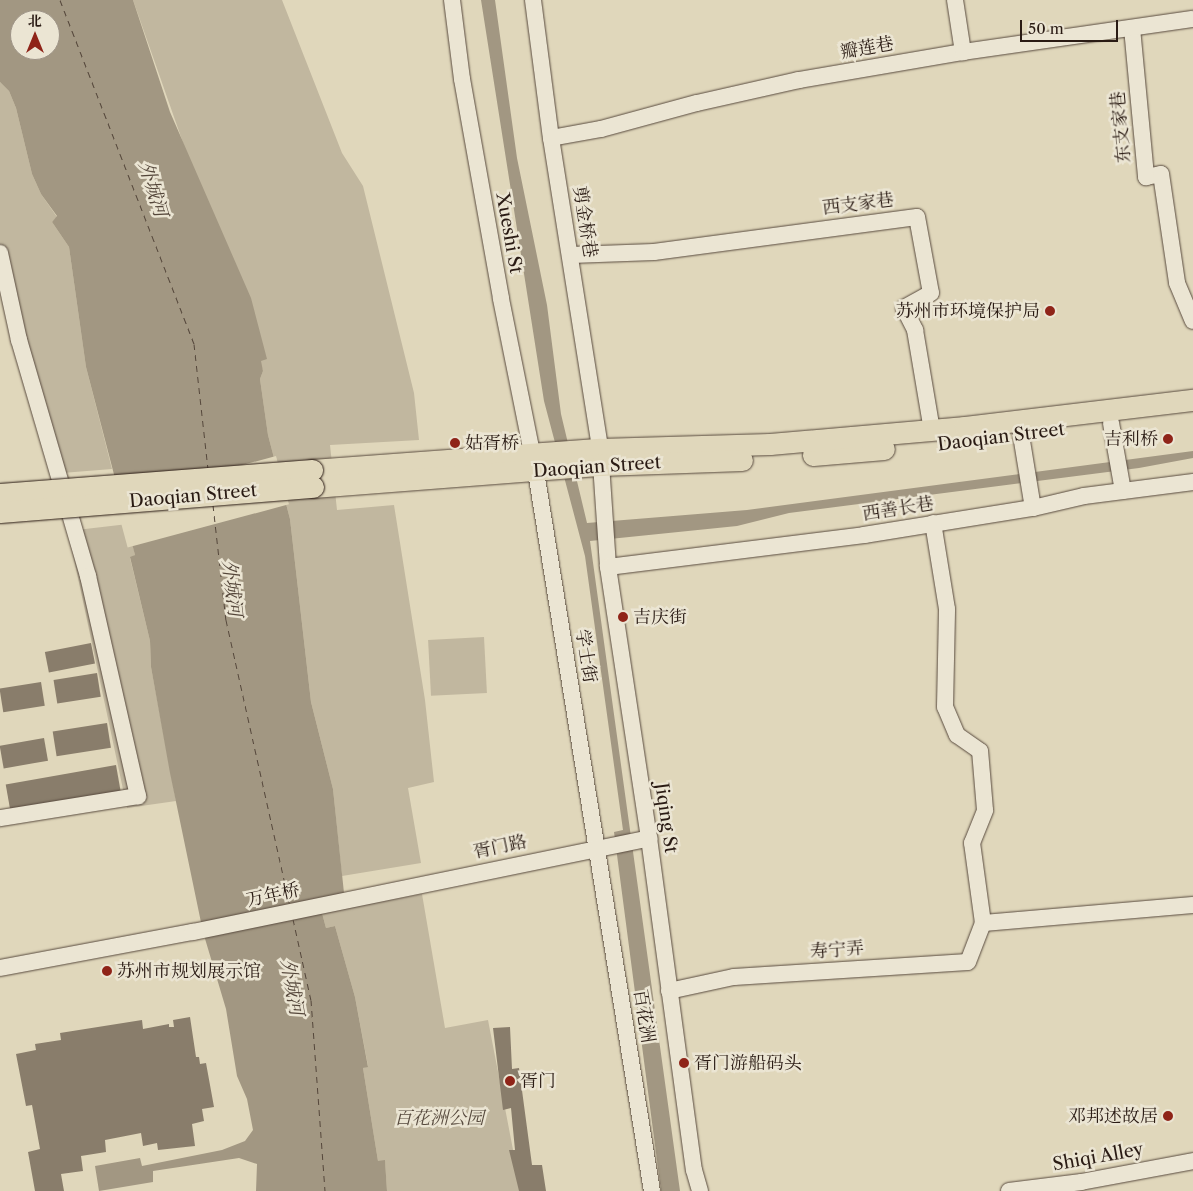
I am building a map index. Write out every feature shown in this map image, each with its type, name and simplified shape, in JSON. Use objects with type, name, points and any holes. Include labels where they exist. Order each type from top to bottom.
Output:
[{"type":"main road","name":"Daoqian Street","points":[[0,494],[313,478],[542,462],[932,430],[1193,400]]},
{"type":"main road","name":"Daoqian Street","points":[[600,457],[771,458],[1021,435],[1193,414]]},
{"type":"main road","name":"Daoqian Street","points":[[0,512],[313,478]]},
{"type":"street","name":"Xueshi St","points":[[452,0],[463,88],[542,462]]},
{"type":"street","name":"剪金桥巷","points":[[533,0],[551,138],[571,255],[600,457]]},
{"type":"street","points":[[956,0],[962,52]]},
{"type":"street","name":"瓣莲巷","points":[[551,138],[601,129],[697,103],[799,80],[962,52],[1193,19]]},
{"type":"street","name":"东支家巷","points":[[1132,28],[1146,177],[1161,174],[1176,284],[1193,321]]},
{"type":"street","name":"西支家巷","points":[[571,255],[654,252],[917,217],[931,293],[904,308],[915,330],[932,430]]},
{"type":"street","points":[[0,253],[19,340],[88,576],[138,796],[0,818]]},
{"type":"street","points":[[1111,423],[1123,491]]},
{"type":"street","points":[[1021,435],[1033,508]]},
{"type":"street","name":"Jiqing St","points":[[600,457],[608,568],[694,1170],[700,1191]]},
{"type":"street","name":"学士街","points":[[542,462],[602,846]]},
{"type":"street","name":"西善长巷","points":[[608,568],[933,523],[1033,508],[1123,491],[1193,482]]},
{"type":"street","points":[[933,523],[947,608],[945,707],[957,735],[980,751],[985,810],[972,843],[983,923],[1193,905]]},
{"type":"street","name":"胥门路","points":[[360,897],[646,838]]},
{"type":"street","name":"百花洲","points":[[602,846],[652,1191]]},
{"type":"street","name":"万年桥","points":[[0,968],[193,932],[360,897]]},
{"type":"street","name":"寿宁弄","points":[[669,991],[734,977],[968,962],[983,923]]},
{"type":"street","name":"Shiqi Alley","points":[[1009,1191],[1082,1187],[1193,1161]]},
{"type":"green space","points":[[133,0],[282,0],[342,153],[363,186],[414,393],[419,440],[330,445],[337,510],[394,505],[425,700],[434,782],[408,788],[421,863],[342,876],[333,789],[311,702],[290,519],[268,435],[260,379],[263,371]]},
{"type":"green space","points":[[0,82],[9,91],[16,108],[32,174],[41,194],[57,217],[52,222],[69,247],[86,367],[112,469],[62,473],[0,248]]},
{"type":"green space","points":[[128,524],[135,555],[130,558],[150,641],[151,667],[176,801],[127,808],[68,531]]},
{"type":"green space","points":[[484,637],[487,693],[431,696],[428,640]]},
{"type":"green space","name":"百花洲公园","points":[[422,894],[445,1028],[488,1020],[521,1191],[387,1191],[385,1161],[378,1161],[363,1068],[368,1066],[355,997],[335,926],[326,928],[322,913]]},
{"type":"water","name":"外城河","points":[[0,0],[133,0],[170,112],[251,298],[267,359],[261,361],[263,371],[260,379],[268,435],[290,519],[311,702],[333,789],[344,893],[322,913],[326,928],[335,926],[355,997],[368,1067],[363,1068],[378,1161],[385,1160],[387,1191],[256,1191],[257,1164],[239,1158],[153,1171],[153,1182],[99,1191],[95,1166],[140,1158],[142,1166],[222,1150],[245,1141],[253,1130],[247,1099],[237,1076],[226,1009],[203,932],[170,773],[151,667],[150,641],[130,557],[135,555],[86,367],[69,247],[52,222],[57,216],[41,194],[32,174],[16,108],[9,91],[0,82]]},
{"type":"water","points":[[481,0],[495,0],[517,158],[547,305],[561,414],[587,523],[747,510],[1193,451],[1193,458],[1139,468],[789,513],[737,526],[590,541],[680,1191],[661,1191],[614,832],[623,830],[585,556],[544,401]]},
{"type":"pier","points":[[276,456],[289,504],[128,548],[115,499]]},
{"type":"building","points":[[91,643],[95,664],[49,673],[45,652]]},
{"type":"building","points":[[97,673],[101,697],[57,704],[54,680]]},
{"type":"building","points":[[41,682],[45,706],[3,712],[0,688]]},
{"type":"building","points":[[107,723],[111,748],[57,756],[53,732]]},
{"type":"building","points":[[44,738],[48,761],[4,768],[0,746]]},
{"type":"building","points":[[116,765],[121,792],[10,811],[6,784]]},
{"type":"building","points":[[190,1017],[196,1057],[199,1057],[200,1064],[206,1063],[214,1107],[202,1109],[204,1121],[192,1124],[195,1146],[158,1150],[157,1143],[143,1146],[141,1133],[105,1140],[106,1152],[81,1156],[83,1171],[61,1174],[64,1191],[35,1191],[28,1152],[40,1149],[32,1105],[26,1106],[16,1054],[36,1050],[35,1044],[61,1040],[60,1033],[142,1020],[143,1029],[169,1024],[169,1027],[174,1027],[173,1020]]},
{"type":"building","points":[[510,1027],[512,1069],[519,1068],[532,1165],[542,1165],[546,1191],[519,1191],[509,1150],[515,1150],[511,1108],[503,1110],[493,1028]]},
{"type":"ferry route","points":[[60,0],[194,344],[208,469]]},
{"type":"ferry route","points":[[213,505],[226,620],[289,903]]},
{"type":"ferry route","points":[[293,919],[311,1000],[325,1191]]},
{"type":"place","name":"苏州市环境保护局","points":[[1050,311]]},
{"type":"place","name":"吉利桥","points":[[1168,439]]},
{"type":"place","name":"姑胥桥","points":[[455,443]]},
{"type":"place","name":"吉庆街","points":[[623,617]]},
{"type":"place","name":"苏州市规划展示馆","points":[[107,971]]},
{"type":"place","name":"胥门游船码头","points":[[684,1063]]},
{"type":"place","name":"胥门","points":[[510,1081]]},
{"type":"place","name":"邓邦述故居","points":[[1168,1116]]}]
